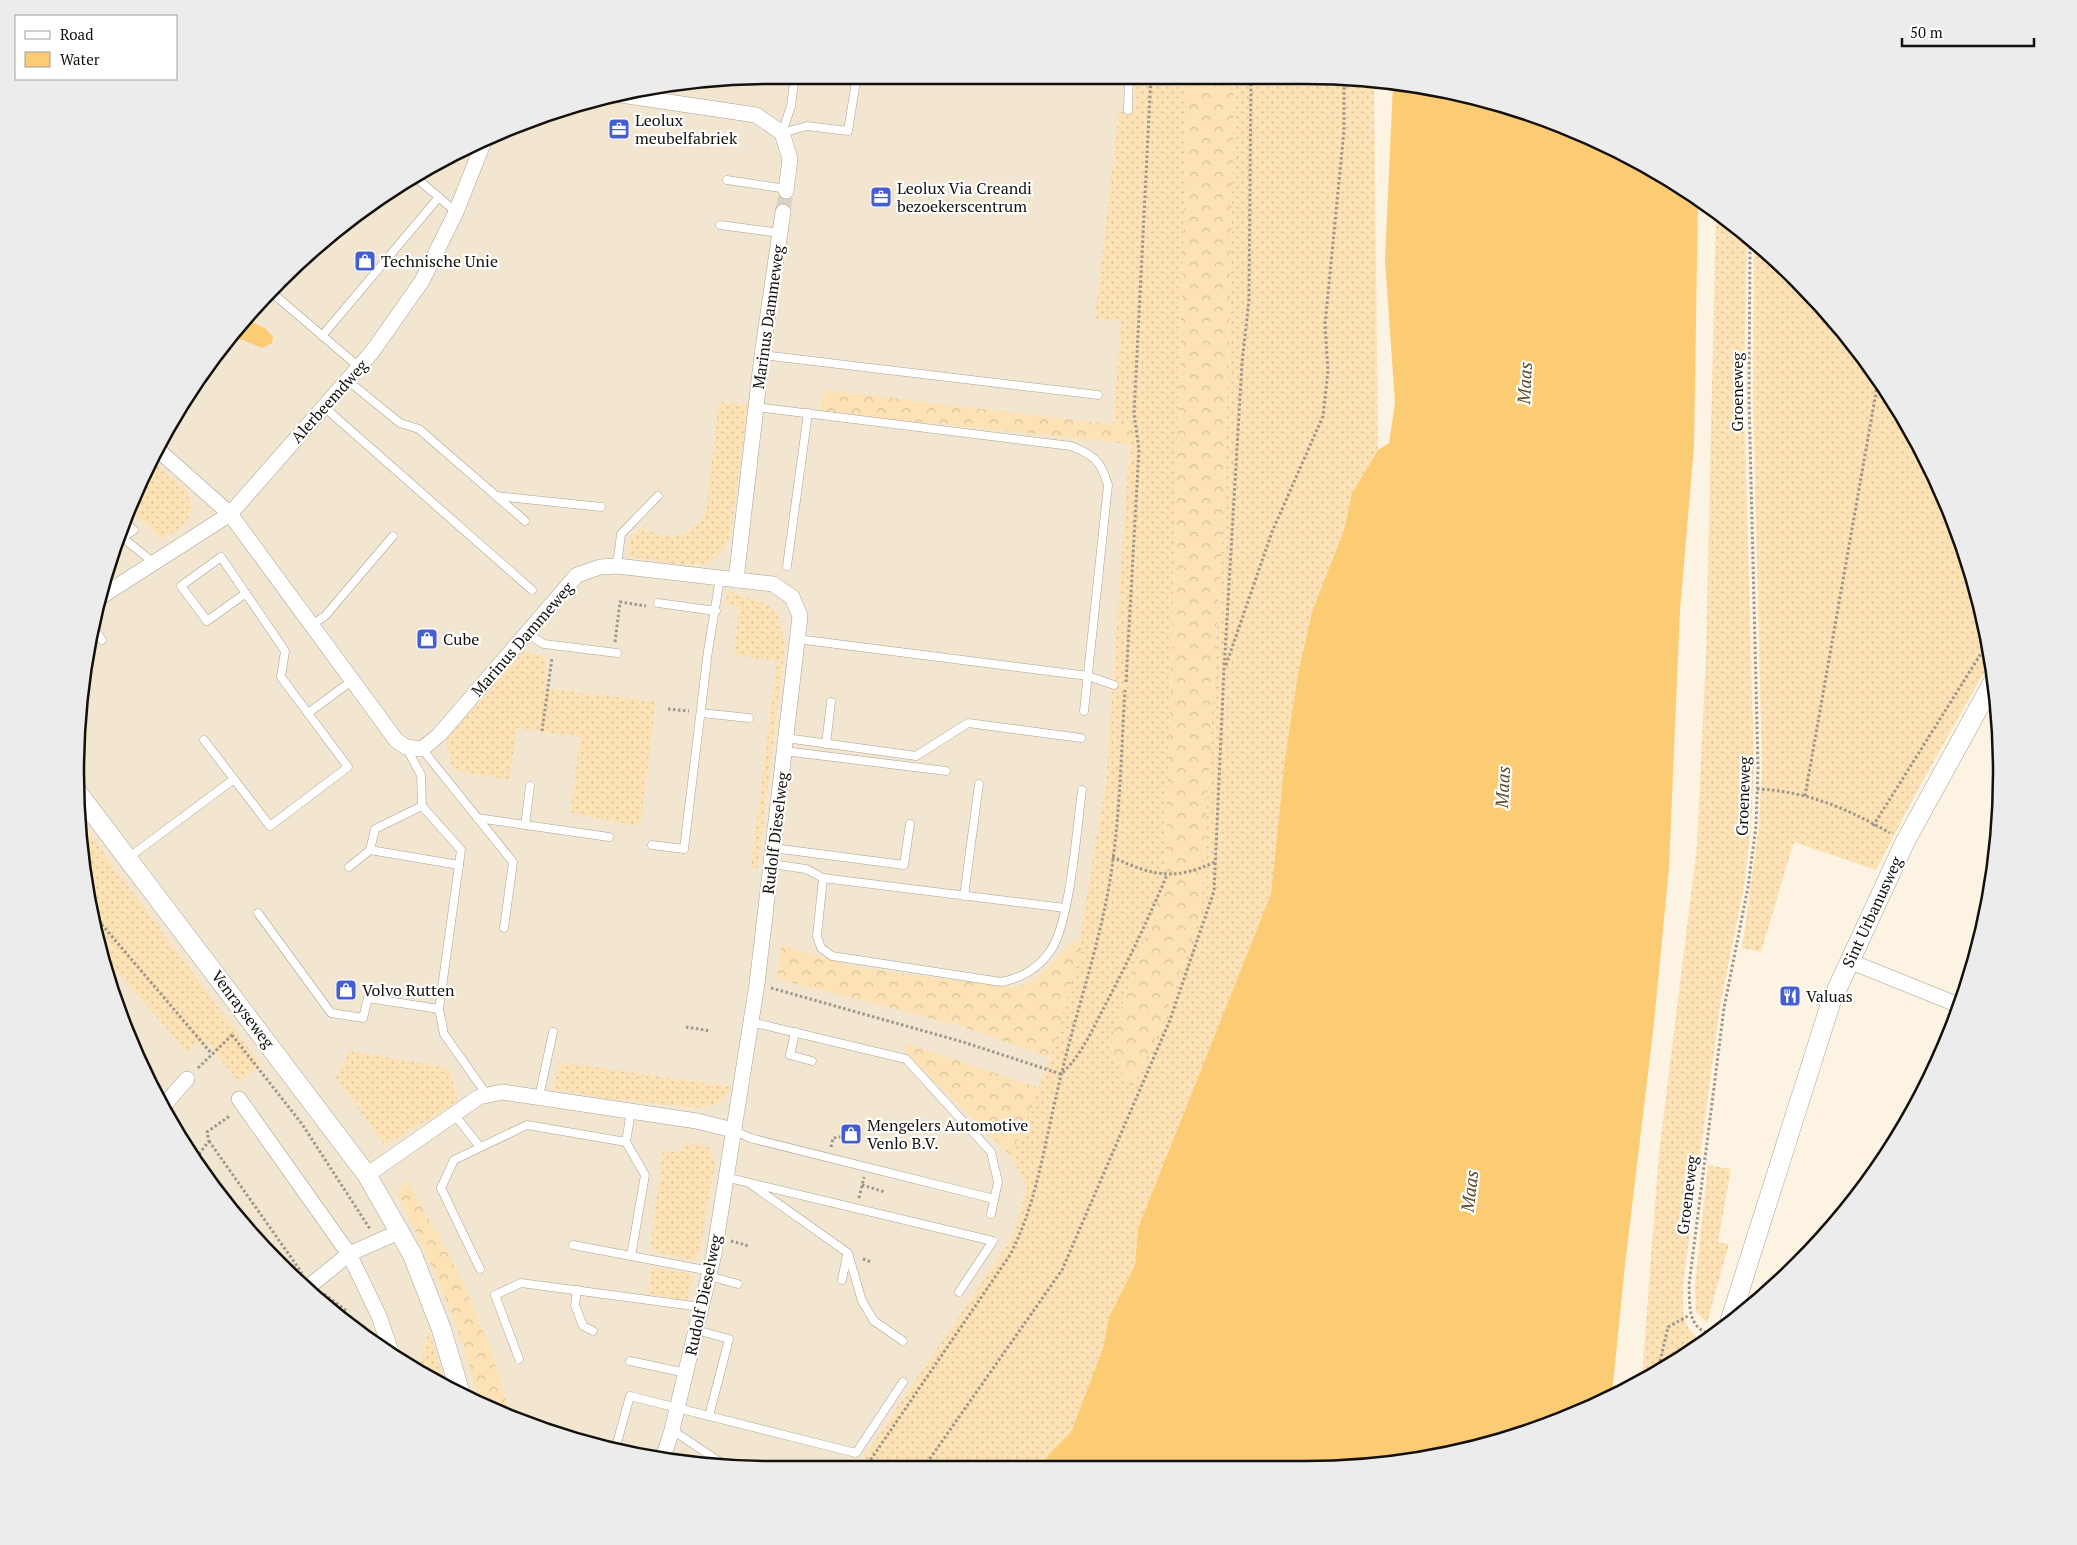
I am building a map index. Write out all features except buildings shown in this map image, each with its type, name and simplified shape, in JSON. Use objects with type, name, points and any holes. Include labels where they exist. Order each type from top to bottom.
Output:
[{"type":"street","points":[[637,97],[756,115],[782,133],[790,159],[786,190]]},
{"type":"street","name":"Alerbeemdweg","points":[[107,593],[230,514],[360,367],[422,281],[456,212],[481,149]]},
{"type":"street","name":"Marinus Dammeweg","points":[[422,749],[439,735],[577,575],[600,567],[616,566],[736,580],[762,355],[783,212]]},
{"type":"street","points":[[162,454],[230,514],[313,624],[396,740],[406,748],[422,749]]},
{"type":"street","name":"Rudolf Dieselweg","points":[[665,1452],[678,1408],[709,1274],[751,1022],[800,616],[792,597],[773,584],[736,580]]},
{"type":"street","name":"Sint Urbanusweg","points":[[1732,1312],[1828,1011],[1849,961],[1905,842],[1988,691]]},
{"type":"street","name":"Venrayseweg","points":[[85,802],[368,1174],[412,1254],[441,1328],[458,1385]]},
{"type":"street","points":[[1849,961],[1954,1003]]},
{"type":"street","points":[[167,1100],[187,1079]]},
{"type":"street","points":[[368,1174],[479,1097],[502,1092],[697,1121],[733,1130]]},
{"type":"street","points":[[241,1102],[348,1254],[380,1316],[389,1344]]},
{"type":"street","points":[[312,1284],[348,1254],[399,1232]]},
{"type":"lane","points":[[782,133],[791,106],[794,84]]},
{"type":"lane","points":[[782,133],[807,126],[848,131],[856,84]]},
{"type":"lane","points":[[1128,110],[1129,84]]},
{"type":"lane","points":[[727,180],[786,190]]},
{"type":"lane","points":[[420,181],[456,212]]},
{"type":"lane","points":[[322,336],[439,197]]},
{"type":"lane","points":[[720,225],[780,233]]},
{"type":"lane","points":[[275,296],[360,367]]},
{"type":"lane","points":[[762,355],[1098,395]]},
{"type":"lane","points":[[347,380],[400,423],[419,429],[525,520]]},
{"type":"lane","points":[[324,407],[532,590]]},
{"type":"lane","points":[[756,407],[1071,446],[1088,452],[1103,467],[1108,485],[1084,711]]},
{"type":"lane","points":[[787,566],[808,413]]},
{"type":"lane","points":[[496,496],[601,507]]},
{"type":"lane","points":[[616,566],[621,534],[658,496]]},
{"type":"lane","points":[[126,535],[134,530],[129,526]]},
{"type":"lane","points":[[313,624],[325,616],[392,536]]},
{"type":"lane","points":[[124,540],[154,563]]},
{"type":"lane","points":[[204,740],[270,826],[348,767],[281,677],[285,651],[246,593],[221,557],[180,586],[206,622],[246,593]]},
{"type":"lane","points":[[652,845],[684,849],[708,651],[720,578]]},
{"type":"lane","points":[[658,603],[716,611]]},
{"type":"lane","points":[[98,634],[102,640]]},
{"type":"lane","points":[[526,634],[544,644],[553,646],[616,652]]},
{"type":"lane","points":[[797,639],[1088,676],[1114,684]]},
{"type":"lane","points":[[308,713],[353,680]]},
{"type":"lane","points":[[826,744],[831,702]]},
{"type":"lane","points":[[701,713],[749,718]]},
{"type":"lane","points":[[785,744],[826,744],[916,756],[968,723],[1081,738]]},
{"type":"lane","points":[[785,744],[946,771]]},
{"type":"lane","points":[[406,748],[421,775],[422,806],[462,850],[439,1009],[444,1034],[487,1095]]},
{"type":"lane","points":[[422,749],[513,862],[504,928]]},
{"type":"lane","points":[[128,858],[234,779]]},
{"type":"lane","points":[[964,896],[979,784]]},
{"type":"lane","points":[[525,824],[530,786]]},
{"type":"lane","points":[[823,878],[817,936],[821,948],[832,956],[840,959],[1001,982],[1019,979],[1036,967],[1051,951],[1058,937],[1065,908],[1082,790]]},
{"type":"lane","points":[[349,867],[370,850],[375,830],[422,806]]},
{"type":"lane","points":[[477,818],[609,837]]},
{"type":"lane","points":[[773,848],[904,865],[910,824]]},
{"type":"lane","points":[[370,850],[459,865]]},
{"type":"lane","points":[[771,864],[806,869],[823,878],[1065,908]]},
{"type":"lane","points":[[258,913],[331,1013],[363,1018],[368,998],[439,1009]]},
{"type":"lane","points":[[751,1022],[906,1059],[991,1152],[998,1182],[991,1214]]},
{"type":"lane","points":[[539,1098],[553,1032]]},
{"type":"lane","points":[[795,1032],[790,1055],[812,1061]]},
{"type":"lane","points":[[631,1111],[626,1142],[645,1175],[631,1256]]},
{"type":"lane","points":[[454,1114],[480,1147]]},
{"type":"lane","points":[[480,1269],[441,1188],[454,1160],[527,1125],[626,1142]]},
{"type":"lane","points":[[733,1130],[750,1138],[994,1199]]},
{"type":"lane","points":[[725,1177],[993,1241],[959,1292]]},
{"type":"lane","points":[[749,1183],[848,1253],[862,1301],[874,1321],[903,1341]]},
{"type":"lane","points":[[573,1245],[709,1274],[738,1284]]},
{"type":"lane","points":[[842,1280],[848,1253]]},
{"type":"lane","points":[[519,1358],[495,1295],[521,1283],[701,1307]]},
{"type":"lane","points":[[577,1290],[575,1305],[583,1326],[593,1331]]},
{"type":"lane","points":[[696,1330],[729,1339],[709,1416]]},
{"type":"lane","points":[[630,1361],[686,1373]]},
{"type":"lane","points":[[617,1443],[630,1396],[856,1453],[903,1382]]},
{"type":"lane","points":[[672,1430],[715,1459]]},
{"type":"path","points":[[928,1461],[1062,1270],[1170,1020],[1214,891],[1224,670],[1242,363],[1249,300],[1251,84]]},
{"type":"path","points":[[1224,670],[1272,532],[1323,416],[1328,371],[1325,325],[1344,130],[1344,85]]},
{"type":"path","name":"Groeneweg","points":[[1690,1315],[1689,1285],[1724,1008],[1748,887],[1757,789],[1749,399],[1750,248]]},
{"type":"path","points":[[1805,796],[1877,389]]},
{"type":"path","points":[[616,652],[620,602],[650,607],[658,603]]},
{"type":"path","points":[[542,731],[553,646]]},
{"type":"path","points":[[1757,789],[1783,790],[1836,805],[1873,825],[1982,652]]},
{"type":"path","points":[[668,709],[701,713]]},
{"type":"path","points":[[1112,857],[1133,867],[1167,875],[1195,871],[1216,862]]},
{"type":"path","points":[[757,984],[963,1042],[1061,1074],[1071,1065],[1088,1038],[1124,972],[1167,875]]},
{"type":"path","points":[[101,923],[212,1054]]},
{"type":"path","points":[[187,1079],[250,1018]]},
{"type":"path","points":[[686,1028],[711,1031]]},
{"type":"path","points":[[232,1035],[302,1124],[377,1240]]},
{"type":"path","points":[[241,1102],[207,1132],[209,1140],[297,1271]]},
{"type":"path","points":[[828,1157],[834,1138],[846,1136]]},
{"type":"path","points":[[199,1154],[209,1140]]},
{"type":"path","points":[[856,1208],[867,1167]]},
{"type":"path","points":[[862,1185],[885,1192]]},
{"type":"path","points":[[1660,1362],[1668,1327],[1690,1315],[1696,1326],[1705,1332]]},
{"type":"shaded area","points":[[772,84],[1140,84],[1113,425],[1131,444],[1106,781],[1082,946],[1027,1186],[1013,1236],[862,1461],[727,1460],[683,1455],[638,1448],[594,1438],[551,1425],[509,1409],[468,1390],[428,1369],[390,1345],[353,1319],[285,1260],[226,1192],[176,1117],[136,1036],[120,994],[107,951],[97,907],[90,862],[85,818],[85,727],[97,638],[107,594],[120,551],[136,509],[155,468],[176,428],[226,353],[285,285],[318,255],[353,226],[428,176],[509,136],[551,120],[594,107],[638,97],[683,90],[727,85]]},
{"type":"green space","points":[[1135,84],[1188,84],[1165,879],[1113,1033],[1112,1055],[1132,1088],[1165,1017],[1201,911],[1223,518],[1230,312],[1234,84],[1350,85],[1374,88],[1378,450],[1352,493],[1344,530],[1312,612],[1298,674],[1285,758],[1271,894],[1138,1228],[1135,1265],[1109,1317],[1103,1348],[1071,1432],[1048,1455],[1045,1461],[861,1461],[1013,1236],[1027,1186],[1011,1156],[1050,1058],[1082,946],[1080,938],[1106,781],[1131,427],[1113,425],[1121,320],[1095,319],[1119,111],[1134,113]]},
{"type":"green space","points":[[1188,84],[1234,84],[1230,312],[1223,518],[1201,911],[1165,1017],[1132,1088],[1112,1055],[1113,1033],[1165,879]]},
{"type":"green space","points":[[1716,220],[1747,245],[1744,399],[1754,767],[1751,826],[1744,887],[1720,1006],[1683,1285],[1684,1317],[1686,1324],[1697,1338],[1642,1373],[1659,1153],[1697,846],[1706,654]]},
{"type":"green space","points":[[1754,251],[1792,285],[1822,318],[1851,353],[1901,428],[1941,509],[1957,551],[1970,594],[1985,671],[1922,782],[1876,870],[1794,842],[1761,952],[1742,948],[1759,826],[1762,766],[1753,398]]},
{"type":"green space","points":[[824,390],[1132,427],[1131,444],[931,423],[820,414]]},
{"type":"green space","points":[[719,402],[748,404],[731,534],[724,548],[713,560],[696,564],[672,563],[627,556],[630,539],[643,527],[662,535],[678,536],[693,528],[706,512]]},
{"type":"green space","points":[[157,465],[187,491],[193,509],[184,525],[163,539],[134,514]]},
{"type":"green space","points":[[728,591],[767,604],[778,614],[785,645],[758,868],[751,868],[777,661],[734,655],[739,607],[725,605]]},
{"type":"green space","points":[[523,651],[546,657],[545,688],[656,702],[640,826],[571,813],[580,737],[517,728],[509,780],[453,770],[446,740]]},
{"type":"green space","points":[[86,830],[261,1065],[238,1082],[211,1047],[203,1042],[194,1045],[187,1052],[111,965],[97,907]]},
{"type":"green space","points":[[1080,938],[1082,946],[1050,1058],[964,1027],[777,979],[782,945],[854,967],[1016,988],[1035,980],[1075,940]]},
{"type":"green space","points":[[902,1042],[1040,1088],[1011,1156],[907,1054]]},
{"type":"green space","points":[[350,1051],[446,1067],[451,1073],[458,1101],[385,1146],[336,1077]]},
{"type":"green space","points":[[563,1064],[733,1087],[719,1102],[702,1108],[600,1098],[554,1089],[557,1072]]},
{"type":"green space","points":[[684,1142],[709,1147],[715,1162],[699,1256],[691,1260],[656,1252],[651,1245],[663,1150],[680,1153]]},
{"type":"green space","points":[[1708,1165],[1731,1169],[1718,1242],[1729,1244],[1707,1323],[1696,1312],[1695,1284]]},
{"type":"green space","points":[[406,1179],[453,1263],[479,1320],[508,1409],[477,1394],[463,1346],[444,1294],[397,1195]]},
{"type":"green space","points":[[652,1267],[688,1273],[693,1278],[687,1300],[648,1294]]},
{"type":"green space","points":[[429,1330],[443,1377],[420,1364]]},
{"type":"water","name":"Maas","points":[[1393,90],[1439,97],[1483,107],[1526,120],[1568,136],[1649,176],[1698,208],[1694,447],[1680,610],[1669,868],[1654,1023],[1625,1265],[1613,1388],[1568,1409],[1526,1425],[1483,1438],[1439,1448],[1394,1455],[1350,1460],[1304,1461],[1045,1461],[1048,1455],[1071,1432],[1103,1348],[1109,1317],[1135,1265],[1138,1228],[1271,894],[1285,758],[1298,674],[1312,612],[1344,530],[1352,493],[1378,450],[1389,443],[1395,403],[1385,260]]},
{"type":"water","points":[[252,322],[266,329],[273,337],[272,343],[262,348],[237,340]]},
{"type":"tunnel","points":[[783,212],[786,191]]},
{"type":"place","name":"Leolux meubelfabriek","points":[[619,129]]},
{"type":"place","name":"Leolux Via Creandi bezoekerscentrum","points":[[881,197]]},
{"type":"place","name":"Technische Unie","points":[[365,261]]},
{"type":"place","name":"Cube","points":[[427,639]]},
{"type":"place","name":"Volvo Rutten","points":[[346,990]]},
{"type":"place","name":"Valuas","points":[[1790,996]]},
{"type":"place","name":"Mengelers Automotive Venlo B.V.","points":[[851,1134]]}]
